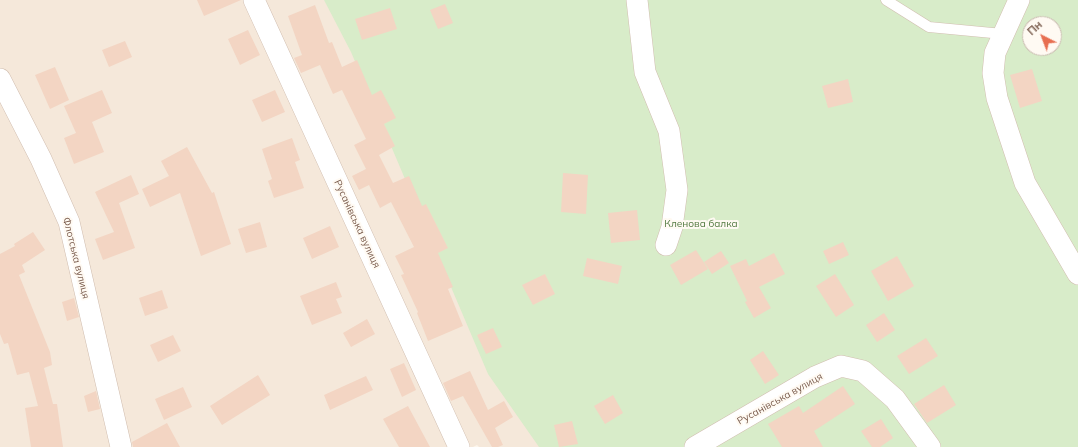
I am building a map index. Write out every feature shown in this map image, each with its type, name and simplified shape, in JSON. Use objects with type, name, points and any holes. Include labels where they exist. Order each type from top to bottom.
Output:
[{"type":"street","name":"Русанівська вулиця","points":[[254,0],[459,447]]},
{"type":"street","points":[[637,0],[645,72],[669,132],[677,190],[672,228],[666,245]]},
{"type":"street","points":[[1019,0],[995,53],[993,73],[996,98],[1025,183],[1078,274]]},
{"type":"street","name":"Флотська вулиця","points":[[0,79],[41,159],[68,222],[122,447]]},
{"type":"street","name":"Русанівська вулиця","points":[[695,447],[815,377],[841,366],[863,371],[895,400],[930,447]]},
{"type":"lane","points":[[886,0],[929,27],[1003,34]]},
{"type":"shaded area","points":[[0,0],[717,0],[1078,447],[479,447],[477,445],[473,447],[0,447]]},
{"type":"green space","name":"Кленова балка","points":[[324,0],[1078,0],[1078,447],[539,447],[488,374],[351,52]]},
{"type":"building","points":[[197,0],[241,0],[204,16]]},
{"type":"building","points":[[445,4],[453,23],[438,29],[430,10]]},
{"type":"building","points":[[315,5],[329,43],[332,42],[342,67],[357,60],[372,95],[381,90],[396,118],[384,124],[395,146],[379,155],[393,183],[409,176],[422,206],[426,204],[448,248],[438,253],[453,287],[448,289],[463,326],[428,341],[417,313],[418,312],[401,275],[404,274],[395,256],[414,247],[391,202],[380,208],[369,185],[359,190],[352,176],[366,169],[354,145],[366,139],[342,90],[333,94],[320,65],[301,73],[294,58],[302,55],[288,16]]},
{"type":"building","points":[[390,8],[397,29],[362,40],[355,19]]},
{"type":"building","points":[[248,30],[260,55],[240,65],[228,39]]},
{"type":"building","points":[[125,41],[132,57],[109,67],[102,50]]},
{"type":"building","points":[[55,67],[69,100],[50,109],[35,75]]},
{"type":"building","points":[[1032,69],[1042,101],[1020,108],[1010,75]]},
{"type":"building","points":[[848,79],[853,102],[828,108],[822,86]]},
{"type":"building","points":[[102,90],[112,113],[92,122],[104,152],[74,164],[64,138],[76,133],[64,106]]},
{"type":"building","points":[[275,90],[285,112],[262,122],[252,100]]},
{"type":"building","points":[[292,138],[300,160],[295,162],[304,188],[274,198],[268,181],[272,179],[262,149]]},
{"type":"building","points":[[187,147],[212,193],[214,192],[231,244],[201,256],[180,193],[150,207],[142,189],[169,176],[161,161]]},
{"type":"building","points":[[563,173],[588,175],[586,214],[561,212]]},
{"type":"building","points":[[131,175],[139,194],[119,203],[135,248],[103,260],[95,239],[114,232],[95,192]]},
{"type":"building","points":[[637,210],[640,240],[611,243],[608,213]]},
{"type":"building","points":[[260,222],[267,247],[246,253],[238,229]]},
{"type":"building","points":[[330,226],[339,247],[312,259],[303,238]]},
{"type":"building","points":[[33,232],[45,250],[22,265],[25,272],[19,275],[50,352],[52,365],[44,368],[53,404],[57,404],[63,447],[31,447],[25,408],[38,406],[29,372],[17,375],[8,343],[4,344],[0,334],[0,254],[15,246],[14,244]]},
{"type":"building","points":[[843,242],[849,255],[829,264],[823,251]]},
{"type":"building","points":[[696,250],[708,269],[681,285],[670,265]]},
{"type":"building","points":[[721,251],[729,263],[712,274],[704,262]]},
{"type":"building","points":[[774,253],[785,274],[759,287],[771,308],[754,318],[745,302],[747,301],[730,266],[746,259],[749,266]]},
{"type":"building","points":[[897,256],[914,286],[888,301],[871,271]]},
{"type":"building","points":[[587,258],[622,266],[618,284],[583,276]]},
{"type":"building","points":[[545,274],[555,294],[533,305],[522,285]]},
{"type":"building","points":[[835,274],[854,305],[836,317],[816,286]]},
{"type":"building","points":[[336,282],[342,297],[336,299],[342,313],[312,325],[300,296]]},
{"type":"building","points":[[162,290],[168,308],[145,316],[139,298]]},
{"type":"building","points":[[74,298],[79,317],[67,321],[62,302]]},
{"type":"building","points":[[884,313],[895,330],[877,342],[866,325]]},
{"type":"building","points":[[367,319],[375,334],[351,347],[343,333]]},
{"type":"building","points":[[493,328],[502,347],[486,354],[477,335]]},
{"type":"building","points":[[173,335],[181,351],[158,362],[150,345]]},
{"type":"building","points":[[926,338],[938,356],[909,374],[897,356]]},
{"type":"building","points":[[763,351],[779,375],[765,384],[750,360]]},
{"type":"building","points":[[404,363],[416,390],[402,397],[390,369]]},
{"type":"building","points":[[470,371],[488,410],[504,401],[513,417],[495,428],[503,445],[492,447],[463,396],[451,401],[443,383]]},
{"type":"building","points":[[258,375],[270,395],[222,425],[210,406]]},
{"type":"building","points":[[366,376],[373,390],[330,410],[324,395]]},
{"type":"building","points":[[944,385],[956,405],[927,423],[914,404]]},
{"type":"building","points":[[843,386],[855,404],[814,431],[823,447],[782,447],[768,424],[799,406],[803,413]]},
{"type":"building","points":[[183,387],[192,407],[164,420],[155,399]]},
{"type":"building","points":[[96,391],[100,409],[88,412],[84,396]]},
{"type":"building","points":[[613,395],[623,413],[605,424],[594,406]]},
{"type":"building","points":[[408,406],[430,447],[399,447],[383,419]]},
{"type":"building","points":[[881,419],[893,438],[880,447],[872,447],[861,431]]},
{"type":"building","points":[[572,421],[578,444],[559,447],[554,425]]},
{"type":"building","points":[[167,423],[180,447],[133,447],[132,442]]}]
